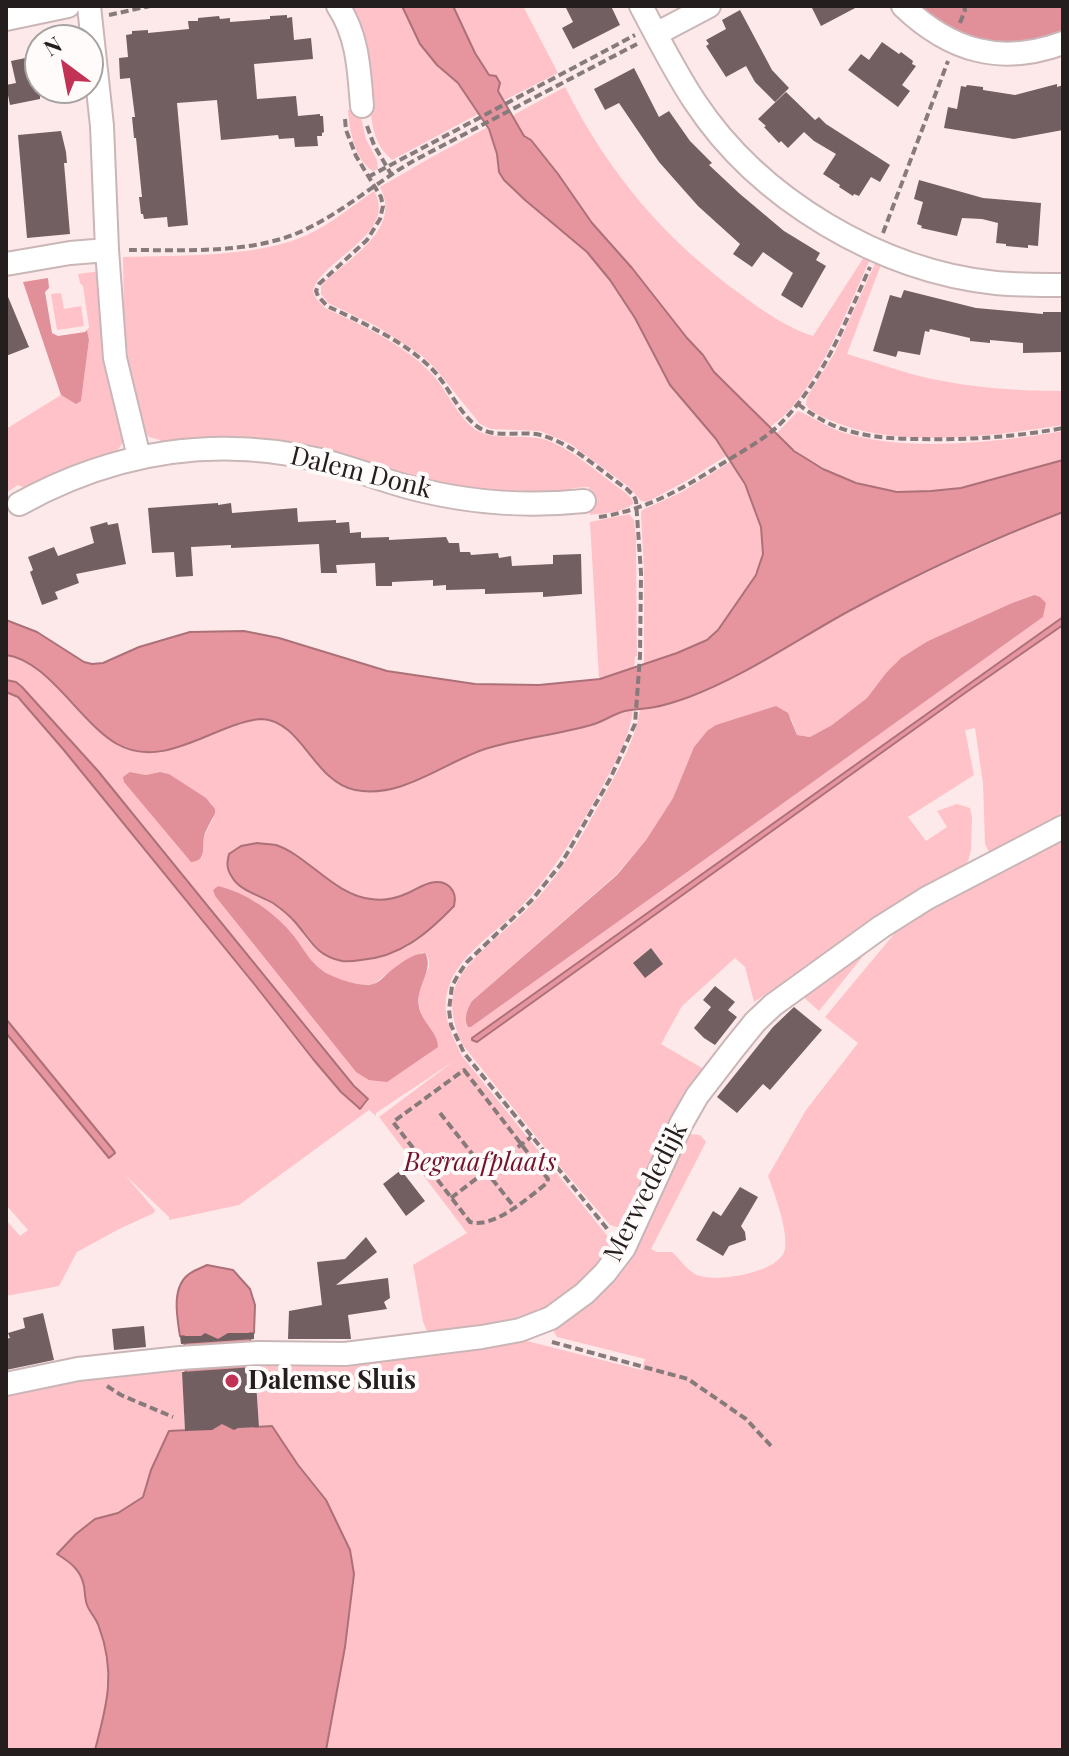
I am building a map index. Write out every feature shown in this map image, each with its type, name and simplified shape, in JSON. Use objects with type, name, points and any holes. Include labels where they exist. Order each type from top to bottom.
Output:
[{"type":"street","points":[[6,19],[68,6]]},
{"type":"street","points":[[89,6],[102,126],[115,358],[139,457]]},
{"type":"street","points":[[338,6],[353,35],[362,106]]},
{"type":"street","points":[[709,6],[649,22],[696,103],[740,157],[772,187],[800,209],[876,251],[912,264],[994,283],[1063,285]]},
{"type":"street","points":[[903,6],[934,31],[969,49],[1018,54],[1063,43]]},
{"type":"street","points":[[6,264],[107,250]]},
{"type":"street","name":"Dalem Donk","points":[[19,504],[80,474],[139,457],[187,450],[238,449],[320,460],[409,487],[456,496],[587,509]]},
{"type":"street","name":"Merwededijk","points":[[6,1384],[78,1369],[180,1358],[258,1353],[345,1354],[482,1337],[520,1330],[551,1318],[574,1303],[605,1273],[624,1248],[697,1096],[773,1005],[881,927],[927,898],[1063,827]]},
{"type":"path","points":[[114,6],[115,14]]},
{"type":"path","points":[[107,250],[230,247],[268,242],[296,233],[317,223],[391,174],[515,108],[649,22]]},
{"type":"path","points":[[368,177],[511,102],[649,22]]},
{"type":"path","points":[[362,106],[374,145],[391,174]]},
{"type":"path","points":[[374,185],[382,201],[380,219],[367,240],[319,284],[316,291],[322,301],[375,329],[419,358],[433,370],[478,427],[491,432],[539,434],[567,446],[634,496],[641,573],[640,656],[636,715],[631,734],[610,779],[561,864],[531,901],[467,962],[452,986],[449,1010],[451,1025],[460,1046],[624,1248]]},
{"type":"path","points":[[882,234],[893,239]]},
{"type":"path","points":[[798,404],[818,419],[841,429],[879,437],[949,440],[1063,428]]},
{"type":"path","points":[[587,509],[637,509],[675,491],[776,428]]},
{"type":"path","points":[[464,1070],[548,1179],[515,1208],[490,1221],[470,1222],[451,1198],[393,1122],[464,1070]]},
{"type":"path","points":[[440,1113],[515,1208]]},
{"type":"path","points":[[451,1198],[531,1137]]},
{"type":"path","points":[[520,1330],[688,1379],[746,1419],[772,1447]]},
{"type":"path","points":[[78,1369],[121,1395],[173,1417]]},
{"type":"green space","points":[[347,6],[402,6],[420,44],[437,65],[458,83],[480,113],[392,160],[383,151],[374,130],[365,64]]},
{"type":"green space","points":[[453,6],[523,6],[558,73],[503,101],[498,91],[500,83],[496,76],[489,75],[475,53]]},
{"type":"green space","points":[[565,87],[620,177],[664,228],[715,275],[785,324],[813,336],[866,254],[871,257],[816,373],[802,395],[770,427],[714,372],[632,268],[592,223],[512,117]]},
{"type":"green space","points":[[359,109],[366,139],[377,160],[378,169],[373,171],[357,152],[352,135],[348,110]]},
{"type":"green space","points":[[488,127],[504,180],[587,252],[610,280],[635,318],[670,385],[716,439],[726,456],[647,502],[641,501],[629,487],[569,443],[540,431],[491,429],[480,424],[421,355],[376,326],[328,303],[321,294],[321,286],[378,231],[384,217],[385,203],[380,187]]},
{"type":"green space","points":[[374,191],[379,206],[376,220],[356,246],[319,280],[313,291],[315,297],[325,308],[407,352],[436,379],[476,430],[492,436],[540,438],[559,445],[625,492],[633,504],[618,511],[590,515],[589,487],[573,488],[567,495],[504,494],[161,445],[160,440],[149,437],[145,432],[129,363],[124,325],[123,257],[241,252],[287,242],[324,226]]},
{"type":"green space","points":[[877,259],[882,262],[847,354],[910,374],[948,382],[1063,391],[1063,425],[977,436],[915,437],[858,430],[811,410],[806,405],[807,397],[834,354]]},
{"type":"green space","points":[[100,271],[108,376],[123,442],[116,453],[27,489],[18,485],[6,493],[6,429],[61,395],[76,403],[81,400],[89,327],[83,286],[78,274]]},
{"type":"green space","points":[[61,293],[64,309],[81,306],[84,326],[57,330],[51,294]]},
{"type":"green space","points":[[798,411],[842,432],[894,442],[952,444],[1063,431],[1063,460],[962,488],[911,492],[886,489],[839,476],[817,465],[776,434]]},
{"type":"green space","points":[[730,462],[749,494],[761,529],[762,553],[755,575],[726,621],[711,637],[644,664],[642,510],[680,493]]},
{"type":"green space","points":[[1063,512],[1063,617],[472,1038],[477,1042],[1063,625],[1063,817],[993,853],[988,850],[975,728],[965,730],[974,775],[908,817],[926,841],[947,827],[937,811],[957,804],[970,808],[971,850],[968,861],[961,870],[909,900],[754,1002],[745,967],[735,958],[682,1006],[661,1044],[702,1068],[623,1224],[620,1228],[610,1225],[462,1044],[452,1007],[461,975],[531,905],[561,868],[620,767],[640,709],[668,704],[723,682],[879,596]],"holes":[[[1033,595],[1046,603],[1043,617],[471,1027],[472,1001],[616,875],[646,840],[673,798],[694,747],[707,731],[791,718],[797,735],[810,737],[832,725],[867,698],[886,673],[928,641]]]},
{"type":"green space","points":[[629,514],[634,520],[636,538],[637,656],[634,667],[599,679],[590,522]]},
{"type":"green space","name":"Begraafplaats","points":[[6,655],[18,656],[47,677],[108,738],[138,751],[166,750],[251,721],[277,724],[289,731],[319,766],[342,786],[372,792],[403,786],[490,748],[588,726],[633,710],[629,730],[616,761],[562,854],[527,900],[460,965],[449,986],[446,1005],[448,1022],[462,1056],[609,1238],[607,1256],[569,1296],[527,1318],[437,1336],[427,1331],[413,1265],[467,1233],[379,1117],[454,1061],[376,1113],[376,1116],[369,1110],[239,1205],[169,1220],[125,1175],[155,1210],[154,1213],[77,1252],[59,1286],[6,1296],[6,1220],[20,1236],[28,1230],[6,1205],[6,1033],[109,1158],[114,1151],[6,1019],[6,692],[18,697],[63,749],[341,1092],[358,1107],[368,1101],[127,805],[23,687],[6,680]],"holes":[[[130,772],[169,774],[211,803],[213,819],[203,838],[202,858]],[[295,856],[339,887],[363,897],[394,897],[430,883],[454,906],[418,940],[403,949],[344,962],[320,952],[295,922],[272,903]],[[218,886],[255,902],[312,964],[335,978],[358,985],[374,984],[403,961],[423,952],[429,965],[419,990],[423,1019],[356,1072],[213,890]]]},
{"type":"green space","points":[[1063,836],[1063,1750],[326,1750],[345,1647],[354,1574],[350,1551],[326,1500],[273,1427],[259,1427],[255,1365],[346,1362],[515,1338],[642,1370],[645,1359],[557,1337],[554,1324],[589,1299],[686,1136],[700,1135],[706,1142],[651,1249],[672,1252],[692,1272],[704,1277],[730,1277],[772,1264],[785,1249],[785,1232],[768,1176],[806,1110],[858,1043],[825,1017],[900,925]]},
{"type":"green space","points":[[871,946],[819,1011],[800,994]]},
{"type":"green space","points":[[182,1367],[185,1431],[169,1431],[143,1496],[118,1513],[95,1519],[74,1565],[83,1581],[86,1604],[98,1623],[108,1654],[107,1704],[95,1750],[6,1750],[6,1394],[141,1369]]},
{"type":"shaded area","points":[[402,6],[453,6],[475,53],[489,75],[496,76],[500,83],[498,91],[524,136],[531,140],[592,223],[632,268],[714,372],[794,451],[823,469],[856,483],[897,492],[961,488],[1063,460],[1063,512],[901,584],[750,668],[689,697],[655,707],[621,712],[591,725],[485,749],[406,785],[389,789],[355,790],[341,785],[318,765],[288,730],[276,722],[262,719],[238,724],[163,751],[132,750],[103,734],[36,668],[6,655],[6,620],[37,632],[92,664],[103,663],[139,647],[190,632],[244,631],[279,638],[387,671],[475,684],[539,685],[600,679],[707,640],[718,630],[756,575],[763,554],[761,527],[745,484],[716,439],[670,385],[635,318],[610,280],[587,252],[504,180],[499,172],[489,129],[458,83],[437,65],[420,44]]},
{"type":"shaded area","points":[[918,6],[1063,6],[1063,36],[999,46],[957,33],[929,17]]},
{"type":"shaded area","points":[[48,278],[49,288],[45,292],[52,333],[58,336],[87,330],[89,340],[81,401],[76,404],[61,395],[23,282]]},
{"type":"shaded area","points":[[1034,595],[1046,603],[1043,617],[468,1027],[466,1017],[472,1001],[617,875],[646,840],[673,798],[694,747],[707,731],[716,725],[776,706],[788,713],[797,735],[810,737],[832,725],[867,698],[901,658],[928,641]]},
{"type":"shaded area","points":[[1063,617],[1063,625],[477,1042],[472,1040],[472,1038]]},
{"type":"shaded area","points":[[6,680],[22,687],[98,771],[354,1086],[368,1099],[360,1109],[313,1059],[63,749],[18,697],[6,692]]},
{"type":"shaded area","points":[[130,772],[169,774],[206,798],[215,809],[205,833],[202,855],[197,861],[191,862],[124,782],[123,777]]},
{"type":"shaded area","points":[[257,843],[287,850],[333,883],[358,896],[390,899],[436,882],[446,884],[453,891],[454,906],[423,935],[400,949],[356,961],[333,959],[315,947],[282,910],[235,882],[229,871],[229,854],[241,846]]},
{"type":"shaded area","points":[[218,886],[237,892],[263,907],[286,927],[317,966],[349,982],[364,985],[375,983],[405,960],[425,953],[428,966],[419,1007],[438,1047],[387,1082],[369,1080],[356,1072],[215,896],[213,890]]},
{"type":"shaded area","points":[[6,1019],[114,1151],[109,1158],[6,1033]]},
{"type":"shaded area","points":[[207,1265],[233,1270],[250,1289],[255,1305],[254,1333],[250,1333],[255,1427],[272,1426],[326,1500],[350,1550],[354,1574],[345,1647],[326,1750],[95,1750],[108,1688],[104,1643],[86,1603],[78,1571],[57,1554],[95,1519],[118,1513],[143,1497],[151,1470],[169,1431],[188,1430],[184,1336],[180,1336],[177,1294],[183,1280]]},
{"type":"building","points":[[565,6],[611,6],[620,25],[573,49],[562,28],[573,22]]},
{"type":"building","points":[[811,6],[859,6],[821,26]]},
{"type":"building","points":[[740,10],[772,70],[789,88],[775,102],[755,82],[746,66],[726,77],[706,46],[709,44],[706,40],[726,29],[722,20]]},
{"type":"building","points":[[287,15],[287,18],[292,17],[294,40],[311,38],[313,59],[254,64],[257,99],[296,96],[298,116],[323,116],[324,132],[322,136],[317,136],[318,146],[295,147],[294,138],[279,139],[278,135],[221,140],[217,100],[177,103],[188,225],[168,227],[167,217],[144,219],[139,197],[142,197],[130,78],[120,79],[119,58],[128,57],[126,35],[132,34],[132,31],[148,30],[148,33],[189,29],[188,21],[198,21],[198,18],[219,16],[220,19],[230,18],[230,22]]},
{"type":"building","points":[[882,42],[899,54],[901,52],[916,66],[902,85],[910,91],[898,107],[848,70],[861,54],[869,60]]},
{"type":"building","points":[[24,58],[24,102],[10,105],[6,85],[16,83],[11,61]]},
{"type":"building","points":[[634,68],[659,117],[669,111],[690,141],[712,163],[709,165],[784,231],[820,253],[816,260],[826,266],[802,308],[781,295],[793,273],[763,252],[752,267],[733,254],[740,244],[698,206],[659,162],[619,103],[605,110],[594,89]]},
{"type":"building","points":[[1057,84],[1057,87],[1063,85],[1063,130],[1014,139],[944,128],[948,107],[957,109],[961,86],[983,87],[983,90],[1015,95]]},
{"type":"building","points":[[786,92],[815,120],[819,117],[890,165],[880,182],[871,177],[859,196],[853,196],[823,174],[836,154],[804,132],[788,148],[781,141],[779,143],[758,119]]},
{"type":"building","points":[[61,131],[67,163],[64,163],[70,234],[27,238],[18,135]]},
{"type":"building","points":[[919,180],[983,198],[1041,203],[1038,246],[1028,245],[1028,248],[996,243],[998,223],[982,219],[962,218],[957,236],[921,228],[917,224],[923,202],[914,199]]},
{"type":"building","points":[[904,290],[976,308],[1043,314],[1061,312],[1061,352],[1023,353],[1023,343],[970,341],[970,338],[930,329],[929,332],[925,331],[920,355],[898,351],[896,357],[873,351],[890,295],[901,298]]},
{"type":"building","points":[[6,292],[29,347],[6,356]]},
{"type":"building","points":[[231,503],[232,513],[297,508],[298,522],[349,522],[350,533],[361,532],[361,538],[446,537],[449,543],[459,543],[460,552],[470,552],[471,555],[498,553],[499,558],[511,556],[512,566],[553,564],[553,555],[581,554],[582,594],[543,597],[543,592],[485,594],[485,589],[446,590],[446,585],[433,586],[433,580],[376,586],[375,563],[336,565],[337,573],[321,573],[319,544],[191,547],[193,576],[176,577],[174,552],[152,553],[148,508]]},
{"type":"building","points":[[107,522],[108,525],[118,523],[126,564],[76,574],[79,583],[55,592],[58,599],[42,605],[28,557],[54,547],[58,556],[94,543],[90,527]]},
{"type":"building","points":[[651,948],[663,964],[645,978],[633,963]]},
{"type":"building","points":[[715,986],[735,1002],[728,1010],[737,1017],[715,1045],[694,1028],[711,1007],[703,1000]]},
{"type":"building","points":[[794,1007],[822,1030],[770,1090],[763,1084],[737,1113],[717,1097],[773,1027]]},
{"type":"building","points":[[401,1170],[425,1201],[406,1216],[383,1184]]},
{"type":"building","points":[[740,1187],[758,1197],[741,1226],[746,1240],[729,1246],[723,1256],[696,1240],[713,1211],[721,1216]]},
{"type":"building","points":[[366,1237],[377,1252],[336,1285],[388,1278],[390,1298],[384,1302],[387,1309],[348,1315],[351,1339],[288,1339],[289,1311],[322,1305],[317,1262],[345,1259]]},
{"type":"building","points":[[43,1313],[54,1360],[6,1370],[8,1333],[25,1328],[23,1318]]},
{"type":"building","points":[[144,1326],[146,1347],[114,1350],[112,1329]]},
{"type":"building","points":[[205,1333],[218,1339],[228,1333],[254,1333],[254,1339],[181,1344],[180,1336],[201,1336]]},
{"type":"building","points":[[255,1367],[259,1427],[234,1430],[222,1424],[212,1430],[185,1431],[182,1372]]},
{"type":"place","name":"Dalemse Sluis","points":[[232,1381]]}]
